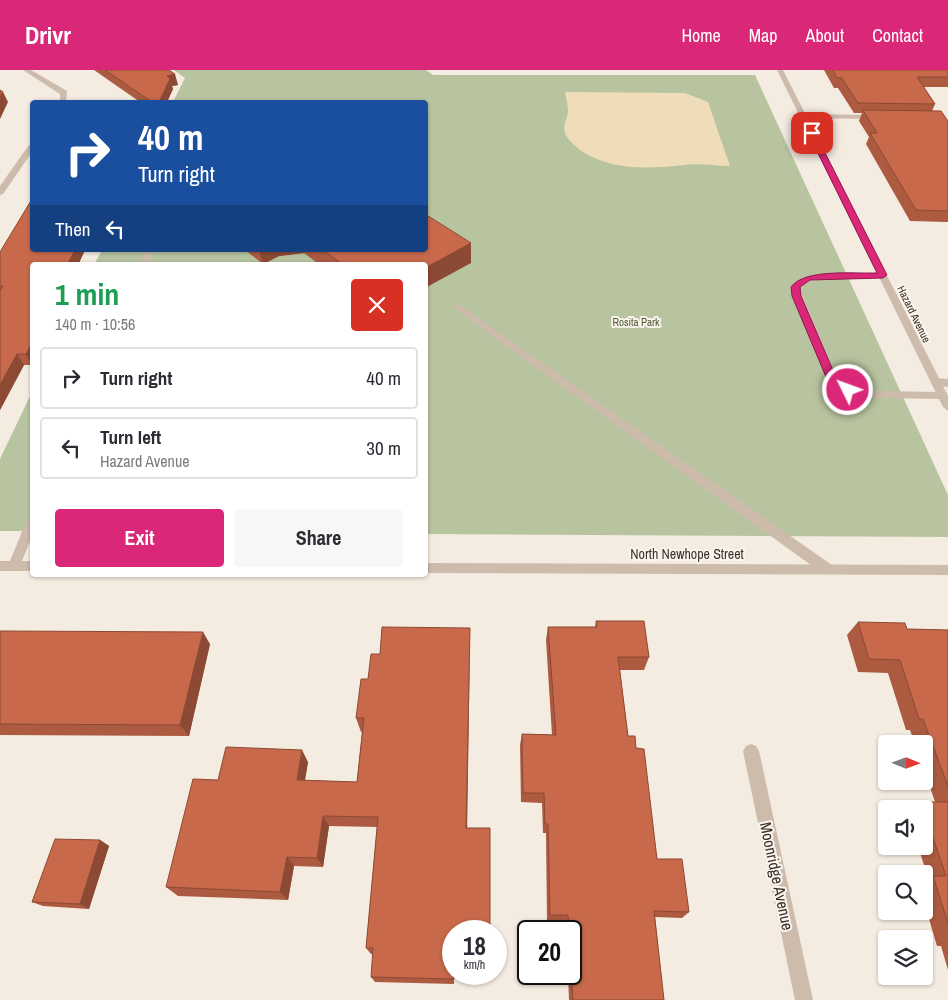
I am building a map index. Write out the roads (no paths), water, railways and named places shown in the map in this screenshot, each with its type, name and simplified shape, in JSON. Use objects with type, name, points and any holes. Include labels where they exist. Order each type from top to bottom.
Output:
[{"type":"street","points":[[26,70],[64,93],[63,100]]},
{"type":"street","name":"Hazard Avenue","points":[[780,70],[948,407]]},
{"type":"street","points":[[803,116],[880,117]]},
{"type":"street","points":[[0,192],[30,149]]},
{"type":"street","points":[[883,275],[809,278],[800,282],[796,287],[797,296],[831,377],[838,385],[848,390],[869,393],[943,396]]},
{"type":"street","points":[[458,307],[827,569]]},
{"type":"street","points":[[936,382],[948,382]]},
{"type":"street","points":[[14,566],[30,527]]},
{"type":"street","points":[[0,566],[30,566]]},
{"type":"street","name":"North Newhope Street","points":[[428,568],[948,570]]},
{"type":"street","name":"Moonridge Avenue","points":[[751,751],[804,1000]]},
{"type":"park label","name":"Rosita Park","points":[[636,322]]}]
